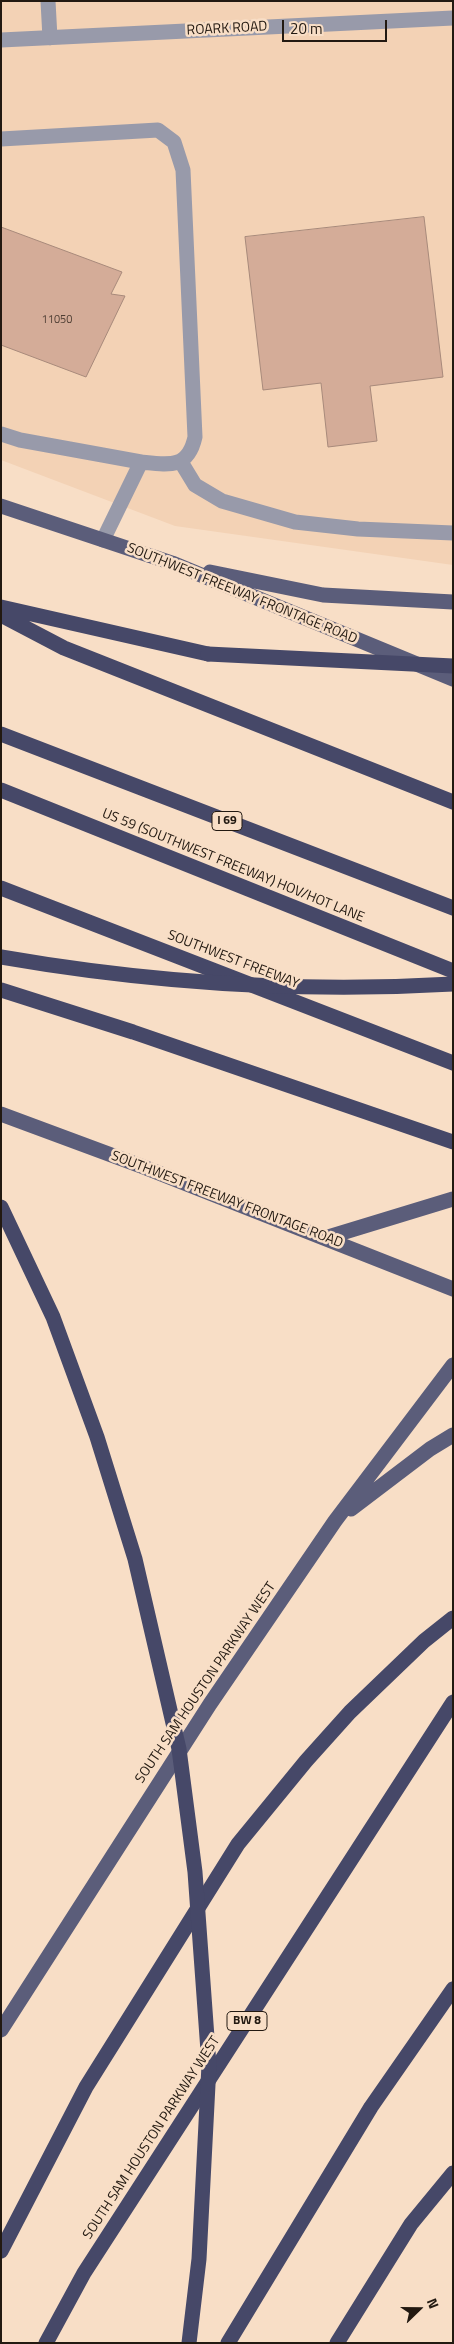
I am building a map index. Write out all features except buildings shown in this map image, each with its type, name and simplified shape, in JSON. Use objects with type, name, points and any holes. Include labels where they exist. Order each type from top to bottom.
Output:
[{"type":"highway","points":[[1,607],[208,654],[453,666]]},
{"type":"highway","points":[[1,615],[64,648],[453,802]]},
{"type":"highway","name":"I 69","points":[[1,734],[453,908]]},
{"type":"highway","name":"US 59 (SOUTHWEST FREEWAY) HOV/HOT LANE","points":[[1,790],[453,971]]},
{"type":"highway","name":"SOUTHWEST FREEWAY","points":[[1,888],[453,1063]]},
{"type":"highway","points":[[1,956],[97,972],[227,984],[355,987],[453,984]]},
{"type":"highway","points":[[1,990],[133,1032],[453,1142]]},
{"type":"highway","points":[[1,1207],[53,1317],[97,1438],[134,1559],[179,1749],[195,1872],[209,2065],[199,2258],[189,2343]]},
{"type":"highway","points":[[1,2251],[86,2087],[238,1844],[306,1761],[350,1712],[424,1641],[453,1618]]},
{"type":"highway","name":"SOUTH SAM HOUSTON PARKWAY WEST","points":[[46,2343],[84,2273],[453,1702]]},
{"type":"highway","points":[[228,2343],[371,2107],[453,1989]]},
{"type":"highway","points":[[336,2343],[411,2224],[453,2173]]},
{"type":"main road","name":"SOUTHWEST FREEWAY FRONTAGE ROAD","points":[[1,506],[172,563],[453,679]]},
{"type":"main road","points":[[172,563],[323,595],[453,602]]},
{"type":"main road","name":"SOUTHWEST FREEWAY FRONTAGE ROAD","points":[[1,1114],[141,1166],[453,1288]]},
{"type":"main road","points":[[325,1238],[453,1198]]},
{"type":"main road","name":"SOUTH SAM HOUSTON PARKWAY WEST","points":[[1,2030],[210,1704],[335,1521],[453,1365]]},
{"type":"main road","points":[[335,1521],[430,1449],[453,1435]]},
{"type":"street","points":[[48,1],[50,38]]},
{"type":"street","name":"ROARK ROAD","points":[[1,40],[453,18]]},
{"type":"street","points":[[1,139],[158,130],[174,142],[184,170],[195,437],[192,452],[181,462],[165,465],[141,462],[1,434]]},
{"type":"street","points":[[103,540],[141,462]]},
{"type":"street","points":[[181,462],[195,484],[222,501],[295,522],[358,529],[453,534]]},
{"type":"shaded area","points":[[1,1],[453,1],[453,565],[175,526],[1,460]]}]
